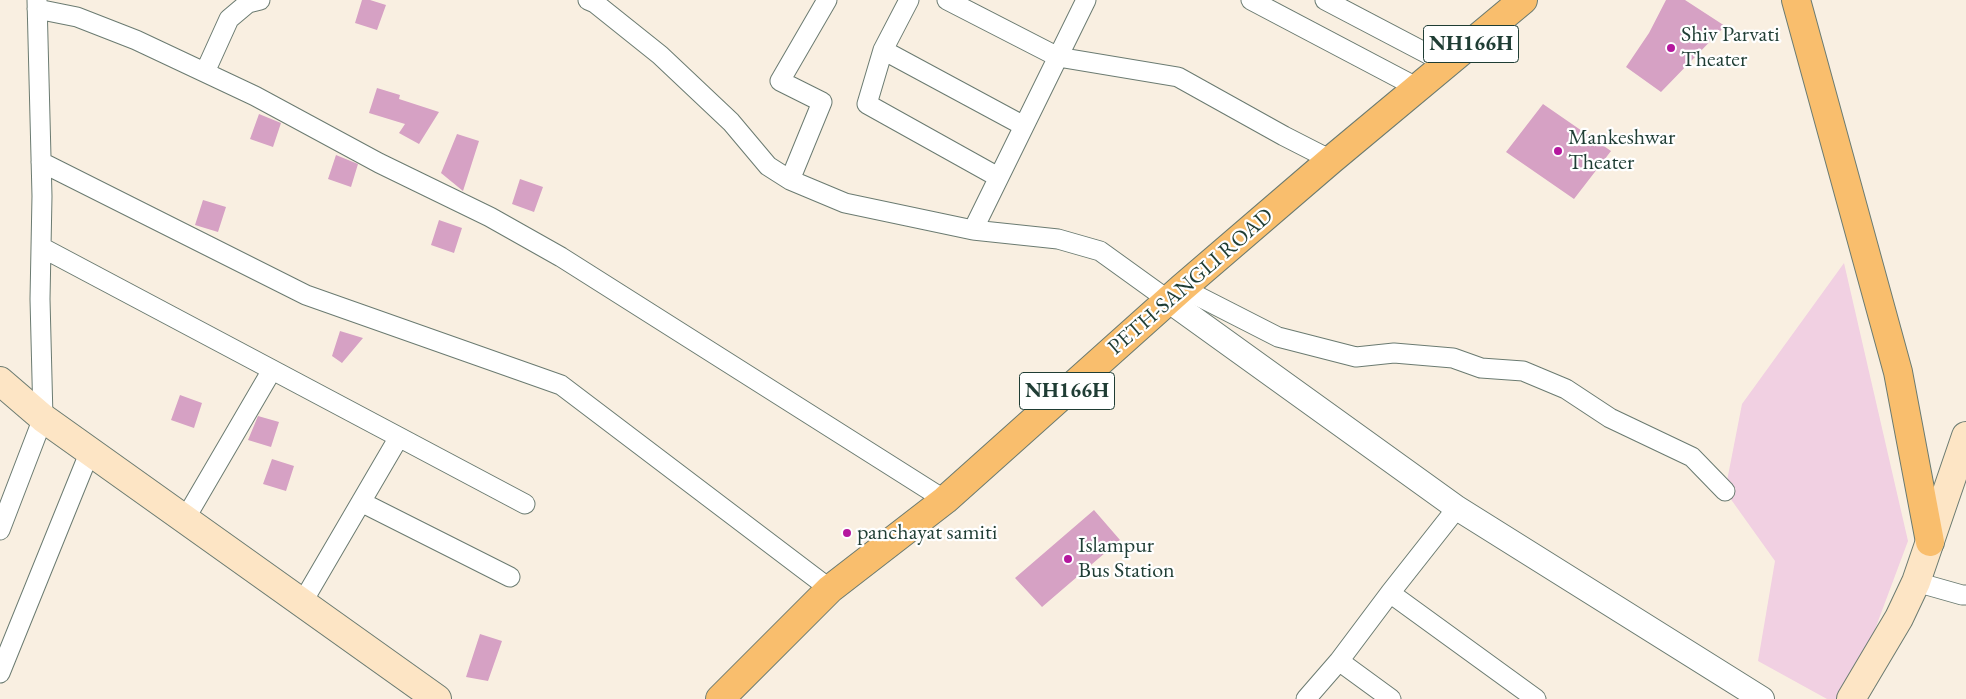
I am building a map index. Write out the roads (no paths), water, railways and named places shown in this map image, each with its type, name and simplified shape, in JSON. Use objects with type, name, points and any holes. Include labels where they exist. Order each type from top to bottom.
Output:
[{"type":"main road","name":"NH166H","points":[[1418,88],[1523,0]]},
{"type":"main road","points":[[1796,0],[1898,372],[1930,542]]},
{"type":"main road","name":"PETH-SANGLI ROAD","points":[[720,699],[830,589],[945,500],[1175,294],[1418,88]]},
{"type":"main road","points":[[0,381],[43,418],[437,699]]},
{"type":"main road","points":[[1851,699],[1899,618],[1916,582],[1966,436]]},
{"type":"street","points":[[790,180],[822,102],[780,81],[827,0]]},
{"type":"street","points":[[909,0],[882,50],[867,104],[998,177]]},
{"type":"street","points":[[947,0],[1058,57],[1178,77],[1331,160]]},
{"type":"street","points":[[972,230],[1086,0]]},
{"type":"street","points":[[1250,0],[1418,88]]},
{"type":"street","points":[[1325,0],[1447,64]]},
{"type":"street","points":[[205,72],[228,19],[251,1]]},
{"type":"street","points":[[593,1],[660,55],[731,122],[768,166],[790,180],[845,202],[972,230],[1058,239],[1100,251],[1175,294],[1278,337],[1356,356],[1394,353],[1453,358],[1481,368],[1523,371],[1566,389],[1610,418],[1692,457],[1725,492]]},
{"type":"street","points":[[0,530],[43,418],[40,299],[41,162],[37,4],[136,40],[205,72],[255,96],[379,163],[490,217],[561,257],[945,500]]},
{"type":"street","points":[[882,50],[1024,126]]},
{"type":"street","points":[[41,162],[306,295],[561,385],[830,589]]},
{"type":"street","points":[[41,247],[525,504]]},
{"type":"street","points":[[1175,294],[1457,508],[1762,699]]},
{"type":"street","points":[[185,519],[272,370]]},
{"type":"street","points":[[302,603],[399,437]]},
{"type":"street","points":[[0,673],[90,451]]},
{"type":"street","points":[[361,502],[510,577]]},
{"type":"street","points":[[1306,699],[1339,661],[1457,508]]},
{"type":"street","points":[[1916,582],[1966,595]]},
{"type":"street","points":[[1390,593],[1536,699]]},
{"type":"street","points":[[1339,661],[1391,699]]},
{"type":"place","name":"Shiv Parvati Theater","points":[[1671,48]]},
{"type":"place","name":"Mankeshwar Theater","points":[[1558,151]]},
{"type":"place","name":"panchayat samiti","points":[[847,533]]},
{"type":"place","name":"Islampur Bus Station","points":[[1068,559]]}]
